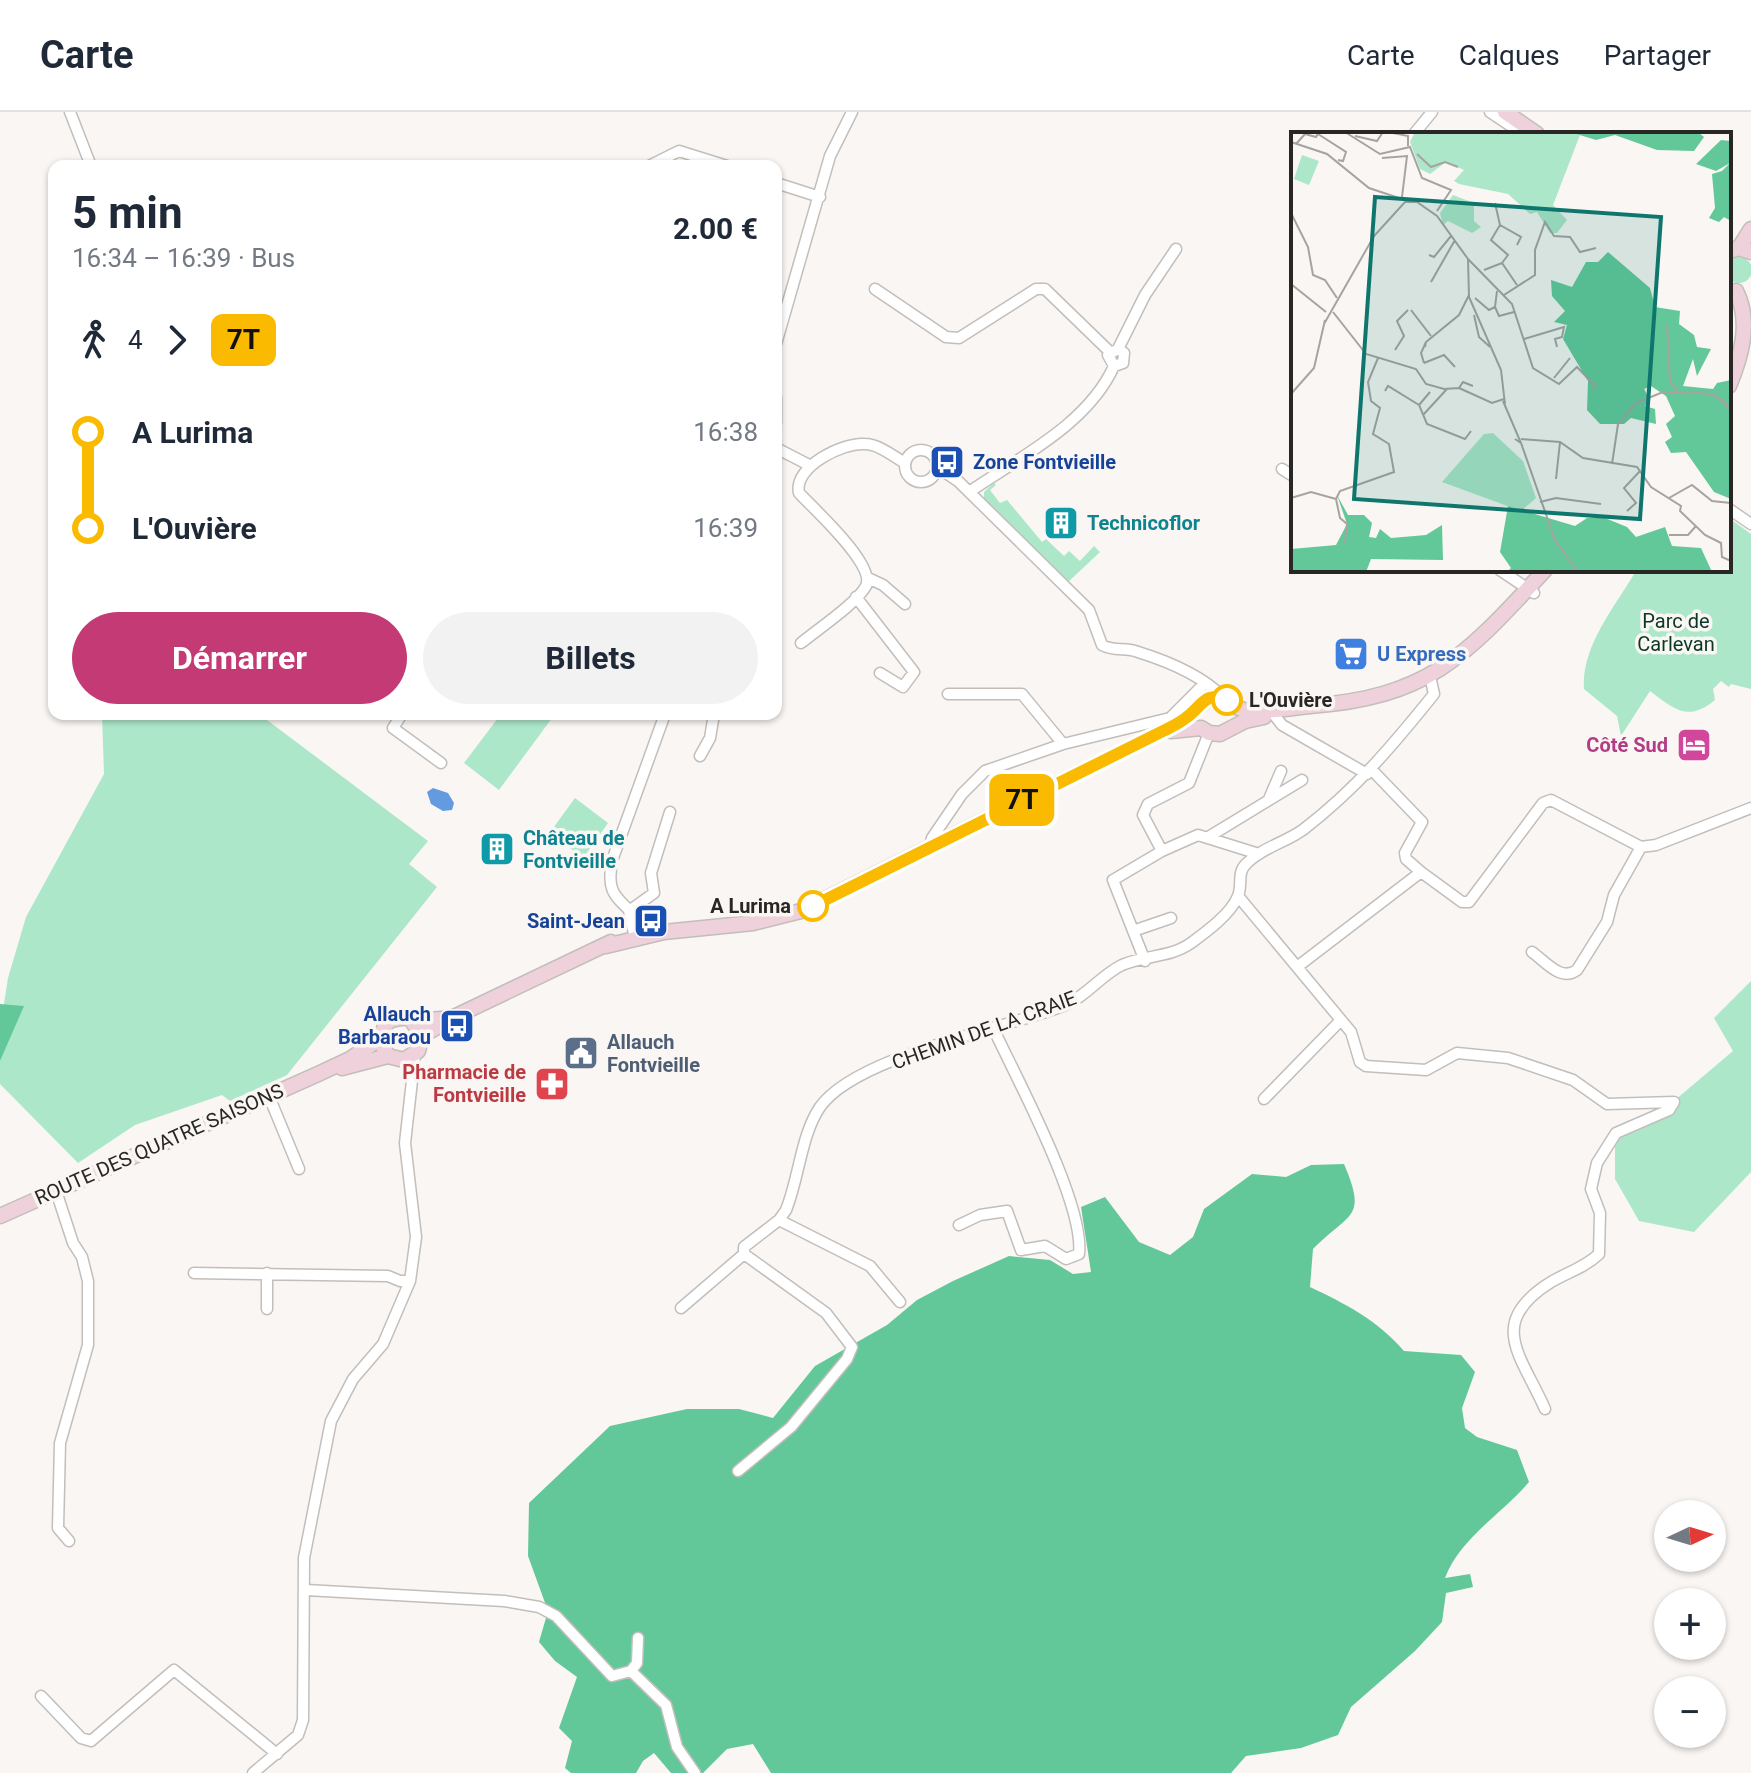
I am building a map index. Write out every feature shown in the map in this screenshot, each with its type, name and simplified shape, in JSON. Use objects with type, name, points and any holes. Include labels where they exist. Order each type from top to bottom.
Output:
[{"type":"main road","points":[[1505,112],[1534,132]]},
{"type":"main road","points":[[1520,112],[1548,132]]},
{"type":"main road","points":[[1740,250],[1751,229]]},
{"type":"main road","points":[[1742,289],[1751,297]]},
{"type":"main road","points":[[1731,379],[1748,324],[1742,289]]},
{"type":"main road","points":[[1731,395],[1751,347]]},
{"type":"main road","points":[[1531,590],[1544,572]]},
{"type":"main road","points":[[1278,715],[1367,708],[1428,688],[1468,659],[1531,590],[1552,572]]},
{"type":"main road","points":[[1205,731],[1201,704],[1228,703],[1250,711],[1351,703],[1428,688]]},
{"type":"main road","points":[[1228,703],[1234,718],[1230,728]]},
{"type":"main road","name":"ROUTE DES QUATRE SAISONS","points":[[422,1036],[454,1017],[636,934],[753,923],[801,911],[1163,731],[1201,704]]},
{"type":"main road","name":"ROUTE DES QUATRE SAISONS","points":[[1163,731],[1220,734],[1230,728],[1278,715]]},
{"type":"main road","name":"ROUTE DES QUATRE SAISONS","points":[[0,1216],[350,1059],[379,1039],[383,1027],[393,1019],[412,1021],[454,1017]]},
{"type":"main road","points":[[412,1021],[422,1036],[415,1054]]},
{"type":"main road","points":[[379,1039],[393,1058]]},
{"type":"main road","name":"ROUTE DES QUATRE SAISONS","points":[[318,1074],[415,1054]]},
{"type":"street","points":[[70,112],[89,160]]},
{"type":"street","points":[[782,314],[830,156],[852,112]]},
{"type":"street","points":[[1416,132],[1432,112]]},
{"type":"street","points":[[1490,112],[1520,132]]},
{"type":"street","points":[[661,160],[679,151],[708,160]]},
{"type":"street","points":[[782,185],[820,197]]},
{"type":"street","points":[[1114,351],[1145,295],[1176,249]]},
{"type":"street","points":[[875,289],[946,337],[959,338],[1036,289],[1045,289],[1125,360],[1121,365],[1114,366],[1090,404],[969,492]]},
{"type":"street","points":[[801,643],[856,597],[868,578],[847,544],[799,493],[799,482],[811,466],[860,444],[875,446],[905,463]]},
{"type":"street","points":[[937,467],[933,477],[919,482],[906,473],[905,463],[909,454],[923,450],[932,454],[937,467],[969,492],[1089,610],[1102,645],[1109,649],[1137,651],[1205,683],[1228,703]]},
{"type":"street","points":[[782,451],[811,466]]},
{"type":"street","points":[[1282,469],[1291,475]]},
{"type":"street","points":[[1731,510],[1751,524]]},
{"type":"street","points":[[1503,572],[1531,590]]},
{"type":"street","points":[[868,578],[883,585],[905,604]]},
{"type":"street","points":[[856,597],[914,672],[903,687],[880,673]]},
{"type":"street","points":[[1201,704],[1205,683]]},
{"type":"street","points":[[929,849],[932,838],[962,794],[985,771],[1063,744],[1170,718],[1205,683]]},
{"type":"street","name":"CHEMIN DE LA CRAIE","points":[[681,1308],[744,1254],[744,1247],[779,1220],[794,1189],[813,1121],[820,1108],[841,1085],[967,1034],[994,1030],[1066,1005],[1119,967],[1189,945],[1227,912],[1238,896],[1240,871],[1259,854],[1302,830],[1370,772],[1428,688]]},
{"type":"street","points":[[948,694],[1022,694],[1063,744]]},
{"type":"street","points":[[1278,715],[1282,725],[1370,772],[1422,822],[1405,853],[1406,859],[1462,902],[1469,902],[1543,803],[1551,800],[1559,801],[1641,847],[1656,845],[1751,808]]},
{"type":"street","points":[[398,720],[393,728],[441,763]]},
{"type":"street","points":[[636,934],[629,911],[614,897],[609,874],[663,720]]},
{"type":"street","points":[[700,756],[710,738],[713,720]]},
{"type":"street","points":[[1162,851],[1143,815],[1144,808],[1189,783],[1205,731]]},
{"type":"street","points":[[1268,801],[1281,771]]},
{"type":"street","points":[[1210,836],[1302,780]]},
{"type":"street","points":[[629,911],[654,893],[651,873],[670,812]]},
{"type":"street","points":[[1145,961],[1113,880],[1188,838],[1210,836],[1259,854]]},
{"type":"street","points":[[1532,952],[1561,974],[1571,974],[1577,970],[1607,922],[1614,895],[1641,847]]},
{"type":"street","points":[[1297,967],[1421,872]]},
{"type":"street","points":[[1238,896],[1341,1020],[1356,1042],[1360,1062],[1369,1067],[1426,1070],[1457,1053],[1508,1058],[1573,1080],[1607,1104],[1674,1102],[1669,1110],[1616,1133],[1597,1163],[1591,1189],[1600,1213],[1599,1254],[1586,1267],[1547,1284],[1515,1318],[1511,1334],[1521,1366],[1545,1409]]},
{"type":"street","points":[[1133,931],[1171,918]]},
{"type":"street","points":[[1264,1099],[1341,1020]]},
{"type":"street","points":[[959,1225],[980,1215],[1007,1211],[1021,1250],[1045,1246],[1066,1259],[1079,1254],[1073,1217],[1058,1170],[994,1030]]},
{"type":"street","points":[[253,1773],[298,1735],[303,1720],[305,1547],[331,1421],[353,1379],[383,1344],[410,1281],[416,1228],[405,1143],[415,1054]]},
{"type":"street","points":[[393,1058],[412,1074]]},
{"type":"street","points":[[268,1094],[299,1169]]},
{"type":"street","points":[[56,1191],[88,1281],[88,1345],[60,1443],[58,1528],[69,1541]]},
{"type":"street","points":[[779,1220],[870,1266],[900,1302]]},
{"type":"street","points":[[738,1471],[791,1427],[847,1359],[852,1347],[850,1339],[826,1313],[744,1254]]},
{"type":"street","points":[[194,1273],[388,1276],[410,1281]]},
{"type":"street","points":[[267,1273],[267,1309]]},
{"type":"street","points":[[306,1590],[504,1601],[539,1607],[556,1616],[612,1676],[631,1671],[637,1663],[638,1638]]},
{"type":"street","points":[[41,1696],[81,1738],[91,1741],[174,1670],[277,1754]]},
{"type":"street","points":[[631,1671],[666,1705],[677,1747],[695,1773]]},
{"type":"green space","points":[[1734,258],[1744,258],[1751,265],[1751,275],[1744,282],[1731,280],[1731,260]]},
{"type":"green space","points":[[994,483],[996,485],[990,490],[1000,503],[1007,500],[1042,542],[1046,539],[1064,556],[1069,551],[1080,561],[1094,546],[1100,552],[1067,583],[984,499],[984,492]]},
{"type":"green space","name":"Parc de Carlevan","points":[[1731,519],[1751,534],[1751,689],[1731,684],[1729,687],[1721,681],[1713,689],[1715,700],[1697,711],[1689,712],[1674,708],[1650,691],[1621,736],[1617,716],[1584,689],[1584,673],[1600,628],[1634,574],[1632,572],[1731,572]]},
{"type":"green space","points":[[102,720],[267,720],[428,841],[409,864],[437,887],[287,1075],[230,1101],[222,1095],[135,1125],[78,1163],[0,1084],[0,1029],[8,978],[26,917],[104,774]]},
{"type":"green space","points":[[496,720],[551,720],[499,790],[464,763]]},
{"type":"green space","points":[[575,798],[608,823],[584,857],[548,835]]},
{"type":"green space","points":[[1751,981],[1751,1172],[1694,1232],[1639,1221],[1615,1179],[1615,1140],[1668,1106],[1733,1051],[1714,1018]]},
{"type":"green space","points":[[0,1004],[24,1006],[0,1061]]},
{"type":"green space","points":[[1344,1164],[1351,1182],[1354,1206],[1345,1221],[1313,1249],[1310,1287],[1360,1314],[1383,1330],[1404,1351],[1461,1355],[1475,1372],[1462,1408],[1465,1428],[1477,1437],[1517,1450],[1529,1482],[1471,1538],[1445,1578],[1470,1574],[1473,1587],[1446,1593],[1442,1622],[1415,1651],[1351,1707],[1338,1735],[1301,1748],[1246,1756],[1231,1773],[771,1773],[753,1744],[727,1749],[703,1773],[671,1773],[654,1753],[643,1761],[636,1773],[571,1773],[565,1768],[572,1741],[559,1728],[577,1677],[555,1661],[539,1642],[548,1611],[528,1556],[529,1503],[610,1426],[687,1409],[739,1409],[773,1418],[815,1366],[887,1325],[917,1300],[953,1281],[1009,1256],[1050,1260],[1073,1274],[1091,1272],[1081,1207],[1105,1197],[1139,1242],[1170,1255],[1193,1237],[1204,1209],[1252,1174],[1286,1177],[1311,1165]]},
{"type":"water","points":[[433,788],[448,793],[454,803],[452,810],[443,811],[431,804],[427,792]]},
{"type":"bus line","name":"7T","points":[[813,906],[1163,731],[1185,719],[1211,696],[1227,700]]},
{"type":"place","name":"Zone Fontvieille","points":[[947,462]]},
{"type":"place","name":"Technicoflor","points":[[1061,523]]},
{"type":"place","name":"U Express","points":[[1351,654]]},
{"type":"place","name":"L'Ouvière","points":[[1227,700]]},
{"type":"place","name":"Côté Sud","points":[[1694,745]]},
{"type":"place","name":"Château de Fontvieille","points":[[497,849]]},
{"type":"place","name":"A Lurima","points":[[813,906]]},
{"type":"place","name":"Saint-Jean","points":[[651,921]]},
{"type":"place","name":"Allauch Barbaraou","points":[[457,1026]]},
{"type":"place","name":"Allauch Fontvieille","points":[[581,1053]]},
{"type":"place","name":"Pharmacie de Fontvieille","points":[[552,1084]]}]
